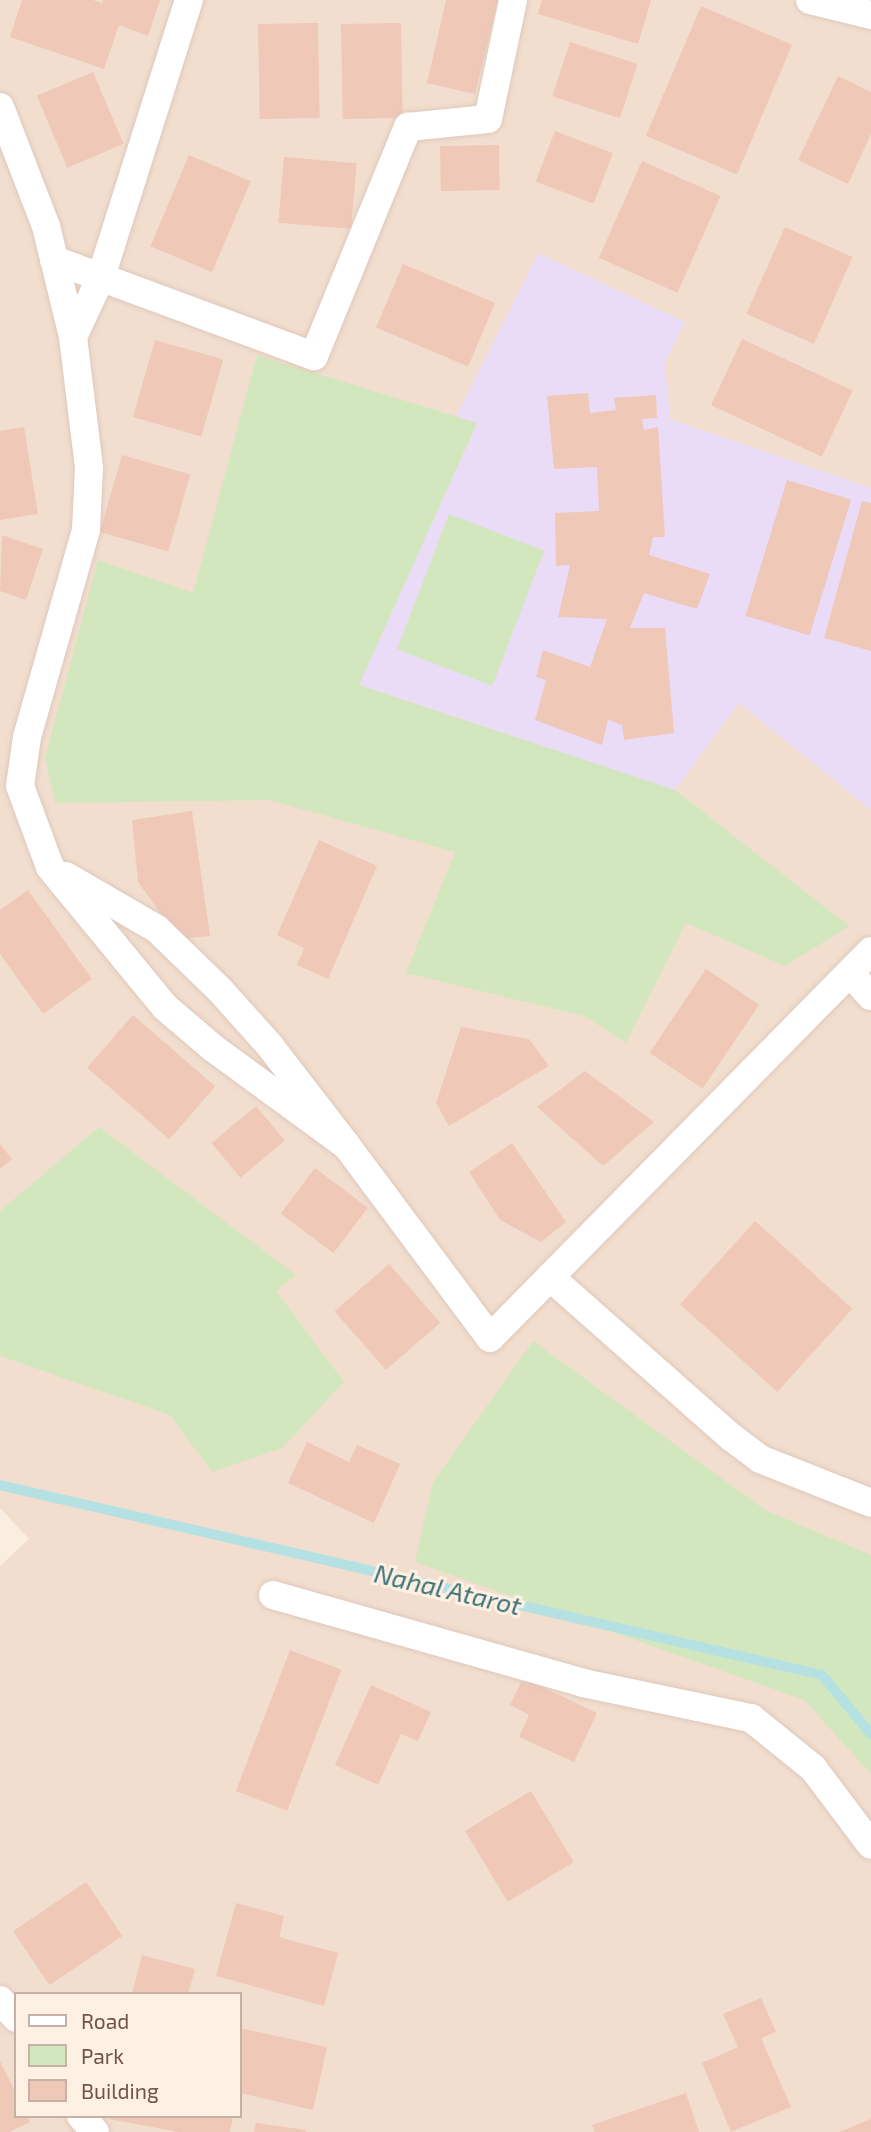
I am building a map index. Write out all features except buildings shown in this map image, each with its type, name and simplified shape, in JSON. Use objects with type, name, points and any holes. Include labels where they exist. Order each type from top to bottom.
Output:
[{"type":"street","points":[[73,337],[101,277],[189,0]]},
{"type":"street","points":[[54,260],[314,356],[408,127],[488,119],[513,0]]},
{"type":"street","points":[[810,0],[871,15]]},
{"type":"street","points":[[0,107],[46,226],[73,337],[89,468],[86,530],[27,737],[20,786],[50,867],[165,1007],[213,1048],[347,1146]]},
{"type":"street","points":[[50,867],[157,929],[220,990],[261,1037],[347,1146],[490,1338],[871,951]]},
{"type":"street","points":[[850,973],[871,996]]},
{"type":"street","points":[[550,1277],[731,1437],[760,1459],[871,1503]]},
{"type":"street","points":[[273,1595],[583,1683],[751,1718],[813,1768],[871,1845]]},
{"type":"street","points":[[0,2000],[14,2016]]},
{"type":"street","points":[[83,2118],[95,2132]]},
{"type":"shaded area","points":[[0,0],[871,0],[871,2132],[0,2132],[0,1566],[29,1539],[0,1508]]},
{"type":"shaded area","points":[[538,253],[685,322],[665,362],[670,419],[871,488],[871,810],[739,703],[675,790],[359,685],[477,423],[456,416]]},
{"type":"green space","points":[[257,355],[477,423],[359,685],[675,790],[849,926],[785,966],[686,923],[626,1043],[584,1016],[406,973],[455,852],[269,800],[55,803],[45,758],[98,560],[193,593]]},
{"type":"green space","points":[[449,514],[544,551],[492,686],[397,649]]},
{"type":"green space","points":[[99,1127],[296,1275],[276,1291],[344,1382],[282,1448],[212,1472],[170,1415],[0,1356],[0,1211]]},
{"type":"green space","points":[[533,1341],[765,1510],[871,1555],[871,1774],[804,1700],[415,1562],[433,1482]]},
{"type":"waterway","name":"Nahal Atarot","points":[[0,1485],[822,1675],[871,1734]]}]
